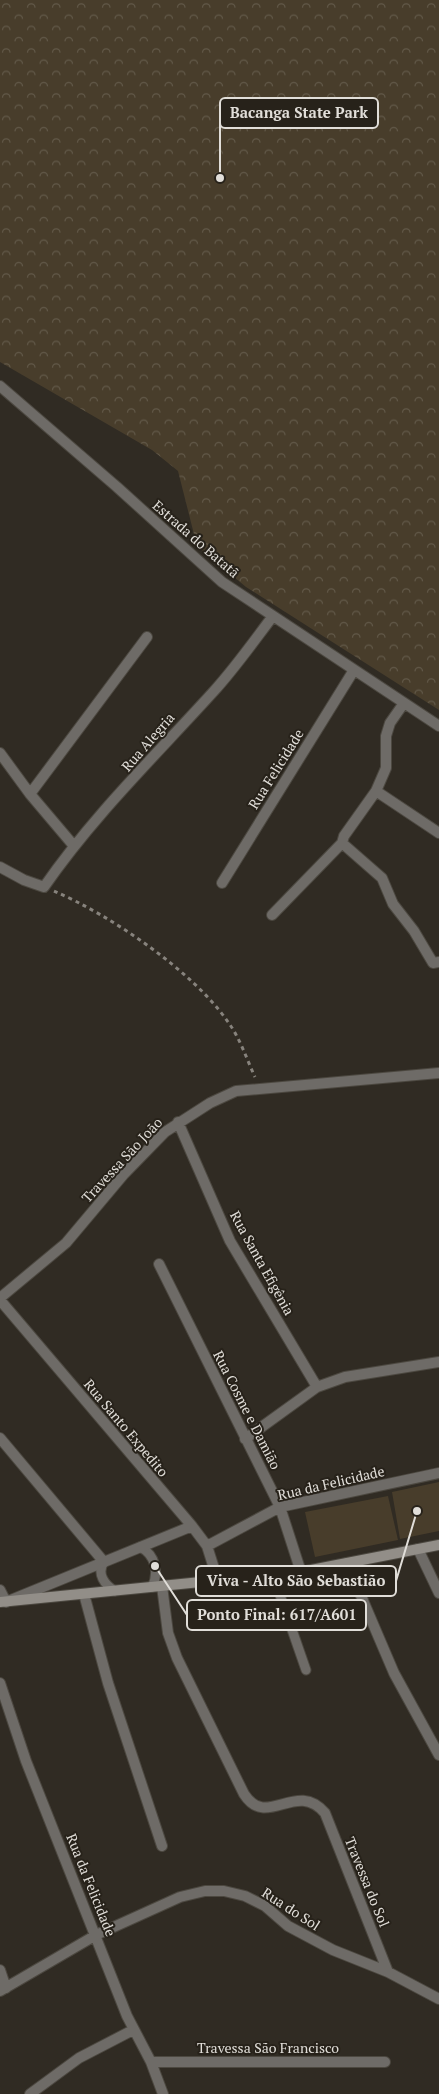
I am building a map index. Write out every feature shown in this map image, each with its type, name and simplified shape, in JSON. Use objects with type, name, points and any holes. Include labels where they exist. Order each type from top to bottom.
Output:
[{"type":"main road","points":[[3,1602],[301,1572],[439,1545]]},
{"type":"street","name":"Estrada do Batatã","points":[[0,386],[70,448],[118,486],[222,582],[439,726]]},
{"type":"street","name":"Rua Alegria","points":[[44,887],[74,846],[171,735],[215,690],[273,616]]},
{"type":"street","points":[[30,794],[146,637]]},
{"type":"street","name":"Rua Felicidade","points":[[222,883],[354,670]]},
{"type":"street","points":[[272,915],[342,843],[344,836],[376,791],[386,768],[386,736],[390,723],[404,703]]},
{"type":"street","points":[[0,753],[30,794],[74,846]]},
{"type":"street","points":[[376,791],[439,833]]},
{"type":"street","points":[[342,843],[382,878],[393,904],[414,931],[433,962],[439,962]]},
{"type":"street","points":[[0,867],[24,880],[44,887]]},
{"type":"street","name":"Travessa São João","points":[[0,1299],[66,1242],[124,1174],[178,1122],[210,1103],[236,1091],[439,1073]]},
{"type":"street","name":"Rua Santa Efigênia","points":[[178,1122],[230,1241],[318,1387]]},
{"type":"street","name":"Rua Cosme e Damião","points":[[159,1264],[280,1507],[301,1572]]},
{"type":"street","name":"Rua Santo Expedito","points":[[0,1299],[192,1526],[207,1546],[218,1581]]},
{"type":"street","points":[[245,1439],[318,1387],[345,1377],[439,1362]]},
{"type":"street","points":[[0,1438],[104,1562]]},
{"type":"street","name":"Rua da Felicidade","points":[[207,1546],[280,1507],[439,1473]]},
{"type":"street","points":[[0,1590],[3,1602],[192,1526]]},
{"type":"street","points":[[418,1549],[439,1593]]},
{"type":"street","points":[[347,1563],[394,1673],[439,1755]]},
{"type":"street","name":"Travessa do Sol","points":[[157,1587],[176,1658],[249,1802],[264,1808],[276,1808],[294,1800],[306,1800],[317,1804],[324,1813],[388,1972]]},
{"type":"street","points":[[84,1594],[108,1683],[162,1846]]},
{"type":"street","name":"Rua da Felicidade","points":[[0,1683],[26,1761],[133,2030],[151,2062],[163,2094]]},
{"type":"street","name":"Rua do Sol","points":[[3,1990],[96,1935],[180,1897],[205,1891],[224,1891],[245,1896],[265,1906],[288,1926],[333,1950],[388,1972],[439,1999]]},
{"type":"street","points":[[0,1970],[3,1990]]},
{"type":"street","points":[[30,2094],[79,2058],[133,2030]]},
{"type":"street","name":"Travessa São Francisco","points":[[151,2062],[385,2062]]},
{"type":"lane","points":[[140,1547],[148,1553],[155,1566],[157,1587]]},
{"type":"lane","points":[[104,1562],[101,1569],[102,1577],[107,1585],[115,1591]]},
{"type":"lane","points":[[273,1575],[306,1670]]},
{"type":"path","points":[[44,887],[80,902],[105,918],[139,941],[198,989],[229,1022],[261,1088]]},
{"type":"green space","points":[[0,0],[439,0],[439,710],[246,587],[197,546],[178,471],[152,450],[0,362]]},
{"type":"green space","points":[[439,1482],[439,1531],[400,1539],[392,1492]]},
{"type":"green space","points":[[388,1496],[398,1540],[315,1557],[305,1512]]},
{"type":"place","name":"Bacanga State Park","points":[[220,178]]},
{"type":"place","name":"Viva - Alto São Sebastião","points":[[417,1511]]},
{"type":"place","name":"Ponto Final: 617/A601","points":[[155,1566]]}]
